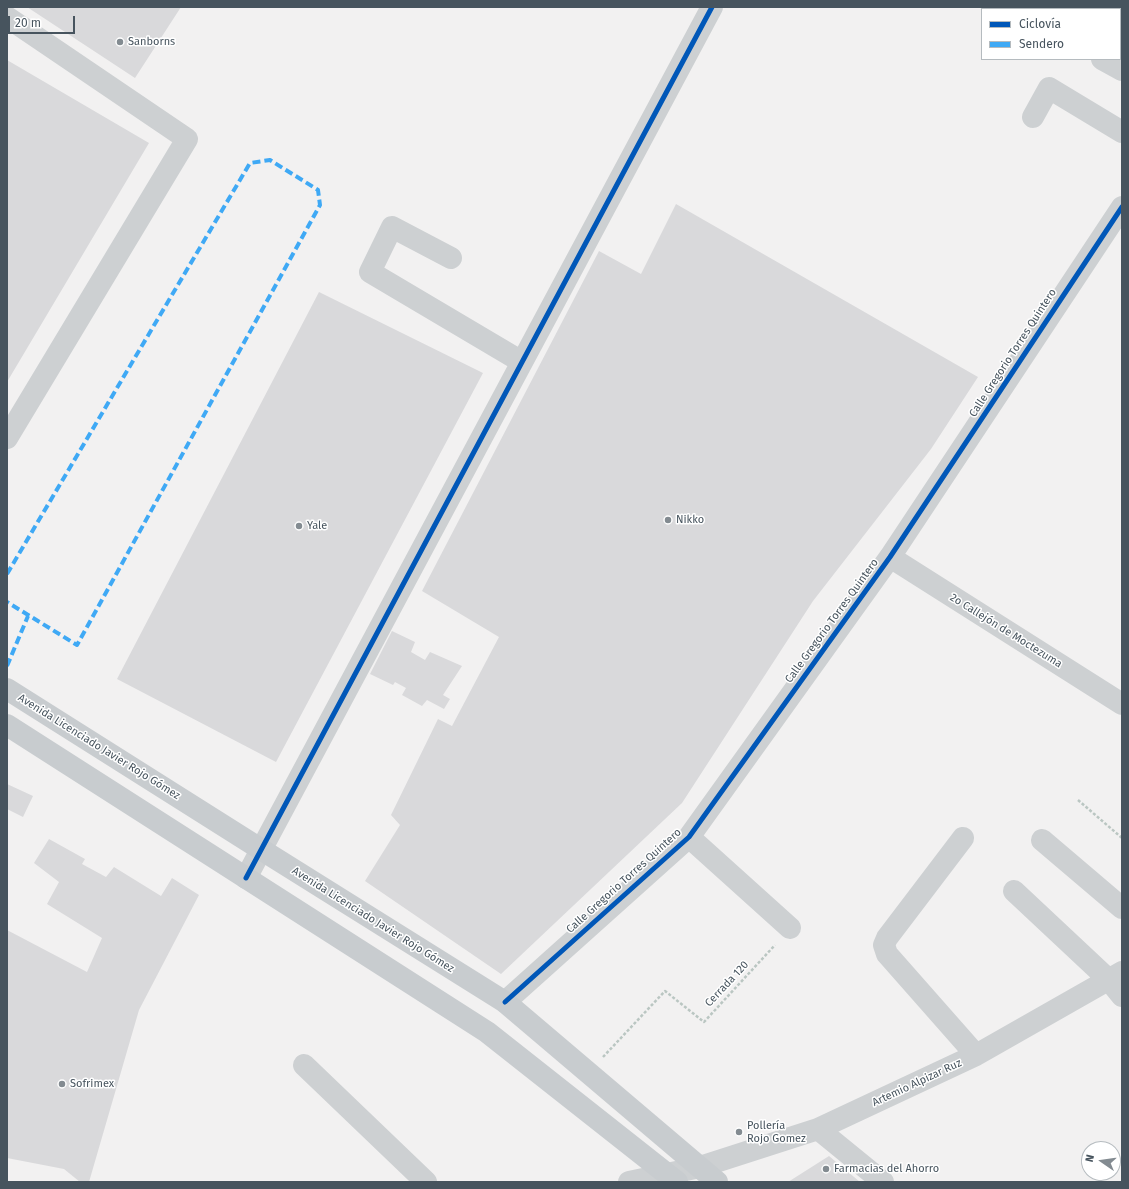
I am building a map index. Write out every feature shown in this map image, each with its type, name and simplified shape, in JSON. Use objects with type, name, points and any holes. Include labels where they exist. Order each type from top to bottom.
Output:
[{"type":"main road","name":"Avenida Licenciado Javier Rojo Gómez","points":[[7,689],[505,1002],[717,1182]]},
{"type":"main road","points":[[7,725],[487,1032],[672,1178]]},
{"type":"street","points":[[246,878],[712,7]]},
{"type":"street","points":[[7,17],[187,139],[7,438]]},
{"type":"street","points":[[1104,60],[1122,70]]},
{"type":"street","points":[[1033,117],[1049,88],[1122,132]]},
{"type":"street","name":"Calle Gregorio Torres Quintero","points":[[505,1002],[689,837],[890,557],[1115,234],[1122,208]]},
{"type":"street","points":[[451,258],[392,227],[370,272],[522,362]]},
{"type":"street","name":"2o Callejón de Moctezuma","points":[[890,557],[1122,704]]},
{"type":"street","points":[[689,837],[790,928]]},
{"type":"street","points":[[963,838],[887,938],[884,945],[887,954],[976,1055]]},
{"type":"street","points":[[1042,840],[1122,908]]},
{"type":"street","points":[[1014,891],[1118,983]]},
{"type":"street","name":"Artemio Alpizar Ruz","points":[[629,1182],[672,1178],[700,1167],[818,1129],[976,1055],[1118,983]]},
{"type":"street","points":[[304,1065],[426,1182]]},
{"type":"street","points":[[818,1129],[883,1182]]},
{"type":"path","points":[[1078,800],[1122,838]]},
{"type":"building","name":"Sanborns","points":[[27,7],[181,7],[135,78]]},
{"type":"building","points":[[7,60],[149,143],[7,382]]},
{"type":"building","name":"Nikko","points":[[676,204],[978,377],[931,449],[813,601],[682,803],[501,974],[365,881],[400,825],[391,815],[438,719],[452,726],[499,637],[422,591],[599,251],[641,274]]},
{"type":"building","name":"Yale","points":[[319,292],[483,373],[276,762],[117,679]]},
{"type":"building","points":[[392,631],[415,642],[411,652],[425,660],[430,652],[462,666],[443,695],[450,699],[444,709],[427,700],[422,706],[402,695],[406,688],[395,682],[393,685],[370,674]]},
{"type":"building","points":[[7,784],[33,796],[23,817],[7,809]]},
{"type":"building","name":"Sofrimex","points":[[49,839],[85,859],[82,864],[106,877],[114,867],[161,896],[172,878],[199,895],[139,1010],[89,1182],[80,1182],[64,1169],[7,1158],[7,930],[87,972],[102,938],[47,904],[59,882],[34,863]]},
{"type":"building","name":"Farmacias del Ahorro","points":[[829,1156],[860,1182],[788,1182]]},
{"type":"marked path","points":[[7,574],[250,163],[270,160],[318,190],[320,205],[77,645],[7,602]]},
{"type":"marked path","points":[[7,666],[28,616]]},
{"type":"cycle path","points":[[246,878],[712,7]]},
{"type":"cycle path","points":[[505,1002],[689,837],[890,557],[1122,207]]},
{"type":"place","name":"Sanborns","points":[[120,42]]},
{"type":"place","name":"Nikko","points":[[668,520]]},
{"type":"place","name":"Yale","points":[[299,526]]},
{"type":"place","name":"Sofrimex","points":[[62,1084]]},
{"type":"place","name":"Pollería Rojo Gomez","points":[[739,1132]]},
{"type":"place","name":"Farmacias del Ahorro","points":[[826,1169]]}]
